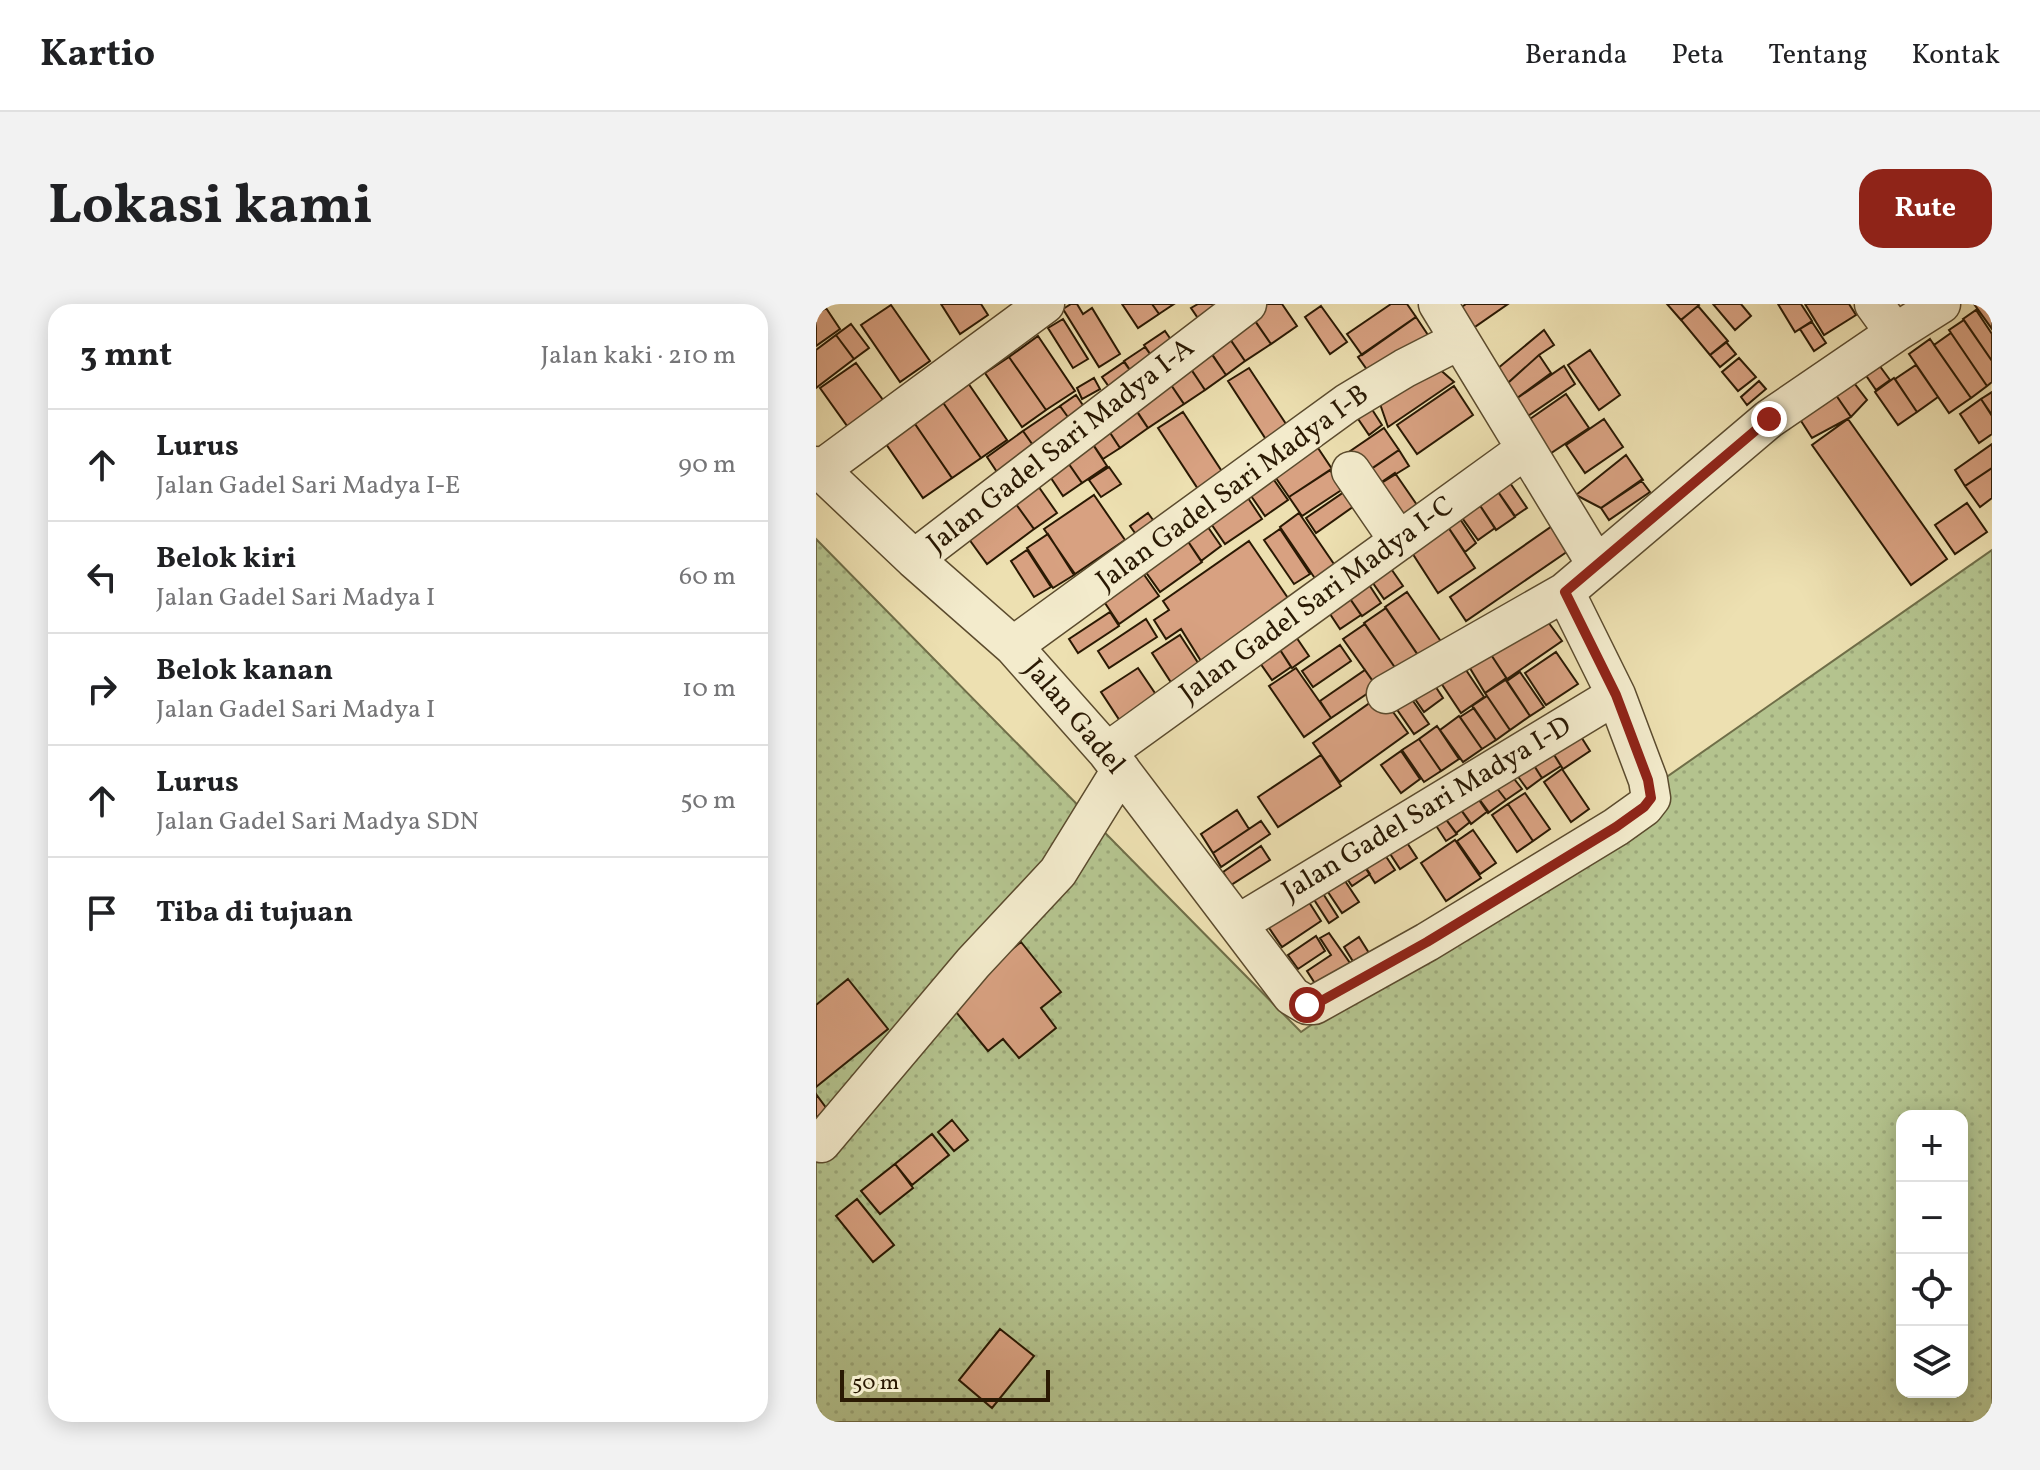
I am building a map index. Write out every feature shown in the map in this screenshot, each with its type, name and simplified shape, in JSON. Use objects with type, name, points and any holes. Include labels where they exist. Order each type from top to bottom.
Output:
[{"type":"street","name":"Jalan Gadel Sari Madya I-A","points":[[914,559],[1247,304]]},
{"type":"street","points":[[1438,304],[1596,564]]},
{"type":"street","points":[[1386,694],[1565,592],[1884,318],[1941,304]]},
{"type":"street","points":[[818,468],[1030,308]]},
{"type":"street","name":"Jalan Gadel Sari Madya I-B","points":[[1013,646],[1347,403],[1460,340]]},
{"type":"street","name":"Jalan Gadel Sari Madya I-C","points":[[1114,761],[1399,541],[1526,449]]},
{"type":"street","name":"Jalan Gadel","points":[[818,468],[914,559],[1013,646],[1114,761],[1292,996],[1307,1005],[1314,1005],[1427,942],[1644,807],[1651,798],[1648,780],[1616,695]]},
{"type":"street","points":[[1351,471],[1399,541]]},
{"type":"street","points":[[1565,592],[1616,695]]},
{"type":"street","name":"Jalan Gadel Sari Madya I-D","points":[[1238,924],[1616,695]]},
{"type":"street","points":[[821,1143],[973,963],[1058,872],[1114,761]]},
{"type":"green space","points":[[816,539],[1301,1032],[1992,550],[1992,1422],[816,1422]]},
{"type":"building","points":[[941,304],[981,304],[988,315],[960,334]]},
{"type":"building","points":[[1077,304],[1083,314],[1092,308],[1120,354],[1099,367],[1063,309]]},
{"type":"building","points":[[1122,304],[1152,304],[1159,314],[1138,328]]},
{"type":"building","points":[[1152,304],[1174,304],[1159,314]]},
{"type":"building","points":[[1198,304],[1217,304],[1204,327],[1191,308]]},
{"type":"building","points":[[1258,304],[1282,304],[1297,326],[1271,344],[1248,311]]},
{"type":"building","points":[[1391,304],[1407,304],[1416,317],[1362,355],[1347,334]]},
{"type":"building","points":[[1466,304],[1508,304],[1469,331],[1456,311]]},
{"type":"building","points":[[1667,304],[1698,304],[1699,305],[1681,320]]},
{"type":"building","points":[[1713,304],[1741,304],[1751,316],[1735,330]]},
{"type":"building","points":[[1778,304],[1801,304],[1812,321],[1795,332]]},
{"type":"building","points":[[1805,304],[1849,304],[1856,315],[1824,335]]},
{"type":"building","points":[[1974,304],[1992,304],[1992,329]]},
{"type":"building","points":[[891,305],[930,361],[900,382],[861,325]]},
{"type":"building","points":[[1321,306],[1347,342],[1330,354],[1305,317]]},
{"type":"building","points":[[1698,306],[1728,341],[1710,355],[1681,320]]},
{"type":"building","points":[[826,308],[840,329],[816,346],[816,315]]},
{"type":"building","points":[[1976,310],[1992,334],[1992,361],[1963,319]]},
{"type":"building","points":[[1249,312],[1271,344],[1245,361],[1224,330]]},
{"type":"building","points":[[1416,317],[1430,338],[1373,378],[1358,357]]},
{"type":"building","points":[[1063,319],[1088,359],[1073,368],[1048,328]]},
{"type":"building","points":[[1964,320],[1992,361],[1992,382],[1987,386],[1949,330]]},
{"type":"building","points":[[1812,322],[1826,343],[1814,351],[1800,329]]},
{"type":"building","points":[[851,324],[869,348],[854,359],[836,335]]},
{"type":"building","points":[[1544,330],[1554,345],[1499,391],[1491,374]]},
{"type":"building","points":[[1165,331],[1176,347],[1155,361],[1144,345]]},
{"type":"building","points":[[1225,332],[1245,361],[1226,375],[1206,345]]},
{"type":"building","points":[[1951,333],[1987,386],[1971,398],[1934,345]]},
{"type":"building","points":[[836,335],[854,359],[816,388],[816,350]]},
{"type":"building","points":[[1038,336],[1075,391],[1046,410],[1009,357]]},
{"type":"building","points":[[1930,339],[1971,398],[1949,413],[1909,354]]},
{"type":"building","points":[[1726,342],[1736,354],[1720,367],[1710,355]]},
{"type":"building","points":[[1206,346],[1226,375],[1205,390],[1185,360]]},
{"type":"building","points":[[1145,347],[1155,361],[1134,376],[1124,361]]},
{"type":"building","points":[[1590,350],[1620,395],[1599,410],[1568,365]]},
{"type":"building","points":[[1539,355],[1551,373],[1513,401],[1499,391]]},
{"type":"building","points":[[1009,357],[1046,410],[1022,427],[985,373]]},
{"type":"building","points":[[1739,358],[1756,377],[1738,391],[1722,372]]},
{"type":"building","points":[[1124,362],[1134,376],[1112,391],[1102,377]]},
{"type":"building","points":[[1186,362],[1205,390],[1184,404],[1165,376]]},
{"type":"building","points":[[856,363],[886,404],[850,430],[820,388]]},
{"type":"building","points":[[1879,365],[1890,380],[1876,390],[1865,374]]},
{"type":"building","points":[[1916,365],[1938,397],[1917,412],[1895,379]]},
{"type":"building","points":[[1436,366],[1454,382],[1388,427],[1379,401]]},
{"type":"building","points":[[1564,366],[1575,384],[1525,418],[1513,401]]},
{"type":"building","points":[[1249,368],[1290,430],[1269,444],[1228,381]]},
{"type":"building","points":[[1845,371],[1867,400],[1851,417],[1829,385]]},
{"type":"building","points":[[1165,376],[1184,404],[1148,428],[1129,400]]},
{"type":"building","points":[[1094,378],[1100,389],[1082,399],[1077,388]]},
{"type":"building","points":[[1894,378],[1917,412],[1898,425],[1875,392]]},
{"type":"building","points":[[1759,381],[1766,389],[1747,405],[1741,397]]},
{"type":"building","points":[[968,383],[1007,440],[981,458],[942,401]]},
{"type":"building","points":[[1829,385],[1851,417],[1812,438],[1794,410]]},
{"type":"building","points":[[1454,386],[1473,415],[1417,454],[1397,425]]},
{"type":"building","points":[[1992,392],[1992,415],[1981,399]]},
{"type":"building","points":[[1566,394],[1589,428],[1539,461],[1517,428]]},
{"type":"building","points":[[1076,395],[1093,420],[1078,431],[1060,406]]},
{"type":"building","points":[[1364,397],[1382,425],[1369,435],[1350,407]]},
{"type":"building","points":[[1981,399],[1992,416],[1992,434],[1979,443],[1960,414]]},
{"type":"building","points":[[942,401],[981,458],[952,478],[913,421]]},
{"type":"building","points":[[1131,402],[1148,428],[1120,448],[1103,422]]},
{"type":"building","points":[[1060,406],[1078,431],[1042,458],[1023,431]]},
{"type":"building","points":[[1183,412],[1223,473],[1198,489],[1158,428]]},
{"type":"building","points":[[1604,419],[1623,447],[1585,473],[1566,445]]},
{"type":"building","points":[[1848,419],[1947,559],[1911,585],[1812,445]]},
{"type":"building","points":[[913,421],[952,478],[923,498],[884,441]]},
{"type":"building","points":[[1105,425],[1120,448],[1103,459],[1088,437]]},
{"type":"building","points":[[1384,428],[1399,450],[1358,478],[1343,456]]},
{"type":"building","points":[[1023,431],[1042,458],[1005,484],[987,457]]},
{"type":"building","points":[[1088,437],[1107,466],[1082,483],[1062,454]]},
{"type":"building","points":[[1312,439],[1332,469],[1289,497],[1269,468]]},
{"type":"building","points":[[1992,444],[1992,468],[1965,486],[1955,470]]},
{"type":"building","points":[[1399,450],[1409,466],[1370,490],[1358,478]]},
{"type":"building","points":[[1062,454],[1082,483],[1063,496],[1043,466]]},
{"type":"building","points":[[1626,455],[1643,480],[1601,508],[1576,495]]},
{"type":"building","points":[[1109,467],[1121,484],[1101,497],[1089,480]]},
{"type":"building","points":[[1265,467],[1288,500],[1265,516],[1242,483]]},
{"type":"building","points":[[1992,468],[1992,498],[1980,507],[1965,486]]},
{"type":"building","points":[[1330,470],[1343,489],[1302,516],[1289,497]]},
{"type":"building","points":[[1395,473],[1417,505],[1391,523],[1370,490]]},
{"type":"building","points":[[1504,474],[1527,508],[1515,516],[1492,483]]},
{"type":"building","points":[[1641,480],[1650,492],[1609,520],[1601,508]]},
{"type":"building","points":[[1036,483],[1057,513],[1034,529],[1013,500]]},
{"type":"building","points":[[1492,483],[1515,517],[1496,530],[1473,495]]},
{"type":"building","points":[[1240,486],[1262,519],[1225,544],[1203,512]]},
{"type":"building","points":[[1347,490],[1357,504],[1316,533],[1306,518]]},
{"type":"building","points":[[1094,495],[1125,540],[1075,574],[1044,529]]},
{"type":"building","points":[[1473,495],[1495,528],[1478,540],[1455,508]]},
{"type":"building","points":[[1013,500],[1034,529],[987,564],[966,535]]},
{"type":"building","points":[[1967,503],[1987,532],[1955,554],[1935,525]]},
{"type":"building","points":[[1454,510],[1476,543],[1465,552],[1442,518]]},
{"type":"building","points":[[1148,513],[1158,527],[1140,540],[1130,526]]},
{"type":"building","points":[[1299,513],[1336,567],[1316,580],[1280,527]]},
{"type":"building","points":[[1442,518],[1475,568],[1438,593],[1407,545]]},
{"type":"building","points":[[1203,520],[1221,546],[1201,561],[1183,534]]},
{"type":"building","points":[[1555,524],[1571,549],[1466,621],[1450,597]]},
{"type":"building","points":[[1280,529],[1310,574],[1294,584],[1264,540]]},
{"type":"building","points":[[1048,534],[1074,575],[1053,588],[1027,548]]},
{"type":"building","points":[[1183,534],[1202,562],[1160,592],[1140,564]]},
{"type":"building","points":[[1249,541],[1292,604],[1201,661],[1181,629],[1166,639],[1154,620],[1169,610],[1163,601]]},
{"type":"building","points":[[1027,550],[1051,587],[1034,597],[1011,561]]},
{"type":"building","points":[[1385,560],[1403,586],[1384,599],[1366,573]]},
{"type":"building","points":[[1138,566],[1159,596],[1119,624],[1099,594]]},
{"type":"building","points":[[1364,577],[1381,603],[1362,616],[1344,590]]},
{"type":"building","points":[[1344,590],[1361,615],[1340,629],[1324,605]]},
{"type":"building","points":[[1407,592],[1442,643],[1420,658],[1385,607]]},
{"type":"building","points":[[1386,608],[1420,658],[1398,672],[1364,623]]},
{"type":"building","points":[[1540,611],[1562,641],[1507,679],[1482,641]]},
{"type":"building","points":[[1110,612],[1119,626],[1078,653],[1069,639]]},
{"type":"building","points":[[1146,619],[1157,637],[1109,668],[1098,651]]},
{"type":"building","points":[[1365,624],[1398,672],[1377,687],[1343,639]]},
{"type":"building","points":[[1290,628],[1309,656],[1292,668],[1273,639]]},
{"type":"building","points":[[1180,635],[1202,669],[1174,687],[1152,653]]},
{"type":"building","points":[[1273,639],[1291,667],[1272,680],[1253,653]]},
{"type":"building","points":[[1482,641],[1507,679],[1485,693],[1462,655]]},
{"type":"building","points":[[1340,645],[1351,661],[1313,687],[1302,671]]},
{"type":"building","points":[[1556,652],[1578,684],[1546,705],[1525,673]]},
{"type":"building","points":[[1456,655],[1484,697],[1461,713],[1433,671]]},
{"type":"building","points":[[1138,668],[1161,702],[1124,727],[1101,692]]},
{"type":"building","points":[[1296,668],[1331,718],[1304,737],[1269,686]]},
{"type":"building","points":[[1365,670],[1377,687],[1331,718],[1320,701]]},
{"type":"building","points":[[1426,672],[1443,698],[1424,712],[1406,686]]},
{"type":"building","points":[[1520,672],[1544,707],[1530,716],[1507,681]]},
{"type":"building","points":[[1505,679],[1530,716],[1510,730],[1485,693]]},
{"type":"building","points":[[1404,688],[1429,724],[1414,734],[1389,698]]},
{"type":"building","points":[[1381,695],[1408,733],[1340,782],[1313,743]]},
{"type":"building","points":[[1487,696],[1510,730],[1496,740],[1472,706]]},
{"type":"building","points":[[1474,708],[1496,740],[1482,749],[1460,717]]},
{"type":"building","points":[[1459,716],[1482,749],[1463,762],[1440,730]]},
{"type":"building","points":[[1573,724],[1590,751],[1563,769],[1546,742]]},
{"type":"building","points":[[1437,726],[1459,759],[1441,771],[1419,739]]},
{"type":"building","points":[[1419,739],[1441,771],[1424,782],[1402,750]]},
{"type":"building","points":[[1546,742],[1561,766],[1542,778],[1526,753]]},
{"type":"building","points":[[1401,751],[1420,779],[1401,793],[1381,765]]},
{"type":"building","points":[[1526,753],[1542,778],[1527,789],[1509,764]]},
{"type":"building","points":[[1321,755],[1341,786],[1278,827],[1258,797]]},
{"type":"building","points":[[1504,766],[1522,789],[1506,800],[1489,778]]},
{"type":"building","points":[[1562,769],[1589,809],[1571,822],[1544,782]]},
{"type":"building","points":[[1489,778],[1506,800],[1488,813],[1471,788]]},
{"type":"building","points":[[1471,788],[1488,811],[1471,824],[1454,800]]},
{"type":"building","points":[[1525,793],[1550,829],[1533,841],[1508,804]]},
{"type":"building","points":[[1454,800],[1470,822],[1456,833],[1439,810]]},
{"type":"building","points":[[1508,804],[1533,841],[1517,852],[1492,815]]},
{"type":"building","points":[[1237,810],[1249,829],[1213,853],[1201,834]]},
{"type":"building","points":[[1439,810],[1457,834],[1446,841],[1429,815]]},
{"type":"building","points":[[1261,821],[1270,834],[1221,867],[1213,853]]},
{"type":"building","points":[[1473,830],[1496,863],[1480,874],[1457,841]]},
{"type":"building","points":[[1400,832],[1417,858],[1400,869],[1383,843]]},
{"type":"building","points":[[1455,840],[1481,878],[1446,901],[1421,863]]},
{"type":"building","points":[[1377,843],[1395,870],[1375,883],[1358,856]]},
{"type":"building","points":[[1261,846],[1270,860],[1231,885],[1223,872]]},
{"type":"building","points":[[1358,856],[1370,874],[1352,886],[1340,868]]},
{"type":"building","points":[[1339,872],[1359,902],[1342,913],[1322,883]]},
{"type":"building","points":[[1322,892],[1338,917],[1329,923],[1313,898]]},
{"type":"building","points":[[1307,899],[1321,921],[1282,947],[1267,925]]},
{"type":"building","points":[[1329,933],[1350,963],[1316,985],[1307,971],[1331,955],[1320,938]]},
{"type":"building","points":[[1316,936],[1325,951],[1298,969],[1288,955]]},
{"type":"building","points":[[1359,937],[1369,953],[1354,963],[1344,947]]},
{"type":"building","points":[[1021,942],[1061,992],[1041,1008],[1056,1028],[1019,1058],[1003,1039],[988,1051],[947,1001]]},
{"type":"building","points":[[848,979],[888,1029],[816,1087],[816,1005]]},
{"type":"building","points":[[816,1094],[827,1109],[816,1118]]},
{"type":"building","points":[[952,1120],[968,1140],[954,1151],[938,1132]]},
{"type":"building","points":[[932,1134],[949,1155],[912,1185],[895,1164]]},
{"type":"building","points":[[895,1164],[913,1188],[880,1214],[861,1191]]},
{"type":"building","points":[[857,1199],[894,1245],[873,1262],[836,1216]]},
{"type":"building","points":[[1000,1329],[1034,1356],[992,1408],[959,1380]]},
{"type":"route","points":[[1307,1005],[1314,1005],[1427,942],[1644,807],[1651,798],[1648,780],[1616,695],[1565,592],[1769,419]]}]
